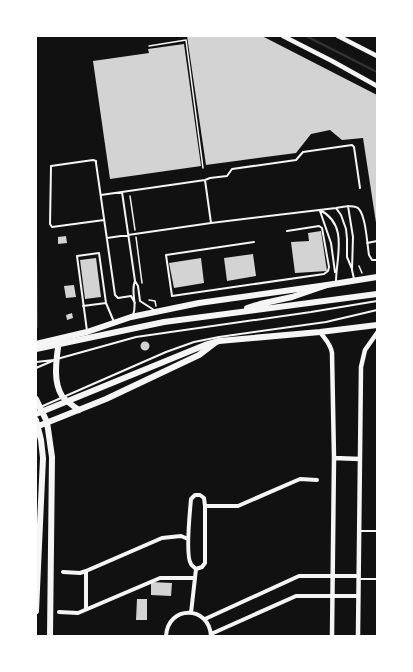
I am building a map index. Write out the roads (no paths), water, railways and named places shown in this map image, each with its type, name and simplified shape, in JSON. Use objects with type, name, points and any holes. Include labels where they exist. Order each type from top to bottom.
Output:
[{"type":"main road","points":[[36,344],[59,340],[131,317],[157,311],[222,299],[327,285],[377,276]]},
{"type":"main road","points":[[236,312],[260,304],[292,297],[327,285]]},
{"type":"main road","points":[[36,349],[164,322],[377,294]]},
{"type":"main road","points":[[36,414],[198,347],[216,342],[377,325]]},
{"type":"main road","points":[[59,340],[56,378],[60,391],[64,397],[79,410]]},
{"type":"main road","points":[[36,611],[38,522],[42,458],[41,440],[37,424],[47,422],[106,399],[199,355],[216,342]]},
{"type":"main road","points":[[36,399],[38,408],[47,422],[52,457],[50,636]]},
{"type":"main road","points":[[36,450],[42,458]]},
{"type":"street","points":[[283,36],[377,86]]},
{"type":"street","points":[[338,36],[377,56]]},
{"type":"street","points":[[320,332],[332,348],[334,458],[332,636]]},
{"type":"street","points":[[358,636],[361,367],[362,357],[365,350],[377,333]]},
{"type":"street","points":[[334,458],[360,459]]},
{"type":"street","points":[[205,506],[238,506],[300,479],[317,480]]},
{"type":"street","points":[[195,495],[200,495],[204,498],[205,506],[205,563],[202,567],[196,568],[191,565],[189,559],[188,539],[191,499],[195,495]]},
{"type":"street","points":[[63,572],[80,573],[86,571],[162,538],[181,536],[188,539]]},
{"type":"street","points":[[191,613],[196,568]]},
{"type":"street","points":[[86,571],[86,609]]},
{"type":"street","points":[[204,620],[299,576],[358,578]]},
{"type":"street","points":[[59,612],[78,613],[160,578],[194,578]]},
{"type":"street","points":[[166,636],[172,619],[184,613],[196,614],[204,620],[210,628],[211,635],[296,596],[358,596]]},
{"type":"lane","points":[[101,195],[227,176],[232,169],[296,160],[303,152],[352,145],[354,147],[360,188]]},
{"type":"lane","points":[[104,220],[53,227],[50,224],[51,166],[94,160],[96,163],[115,294],[118,298],[131,296],[135,302]]},
{"type":"lane","points":[[205,180],[211,223]]},
{"type":"lane","points":[[122,192],[134,281],[132,286],[135,310],[131,317]]},
{"type":"lane","points":[[107,238],[348,206],[355,207],[362,212],[370,258],[372,260],[377,260]]},
{"type":"lane","points":[[348,206],[353,237],[352,270]]},
{"type":"lane","points":[[336,208],[341,215],[346,229],[347,257],[354,280]]},
{"type":"lane","points":[[319,210],[327,214],[332,219],[336,227],[339,244],[336,274]]},
{"type":"lane","points":[[319,210],[331,244],[336,283]]},
{"type":"lane","points":[[254,242],[166,255],[172,296],[324,274],[328,271],[329,268],[322,228],[319,226],[287,231]]},
{"type":"lane","points":[[367,243],[377,241]]},
{"type":"lane","points":[[87,332],[77,256],[99,253],[106,303],[115,323]]},
{"type":"lane","points":[[134,281],[138,286],[140,301],[157,311]]},
{"type":"lane","points":[[36,362],[57,359],[136,337],[377,301]]},
{"type":"lane","points":[[83,306],[106,303]]},
{"type":"lane","points":[[38,408],[166,352],[200,341],[319,323],[377,310]]},
{"type":"lane","points":[[36,368],[57,359]]},
{"type":"lane","points":[[358,531],[377,531]]},
{"type":"lane","points":[[358,578],[377,579]]},
{"type":"waterway","points":[[306,36],[377,72]]},
{"type":"waterway","points":[[36,257],[37,327]]}]
